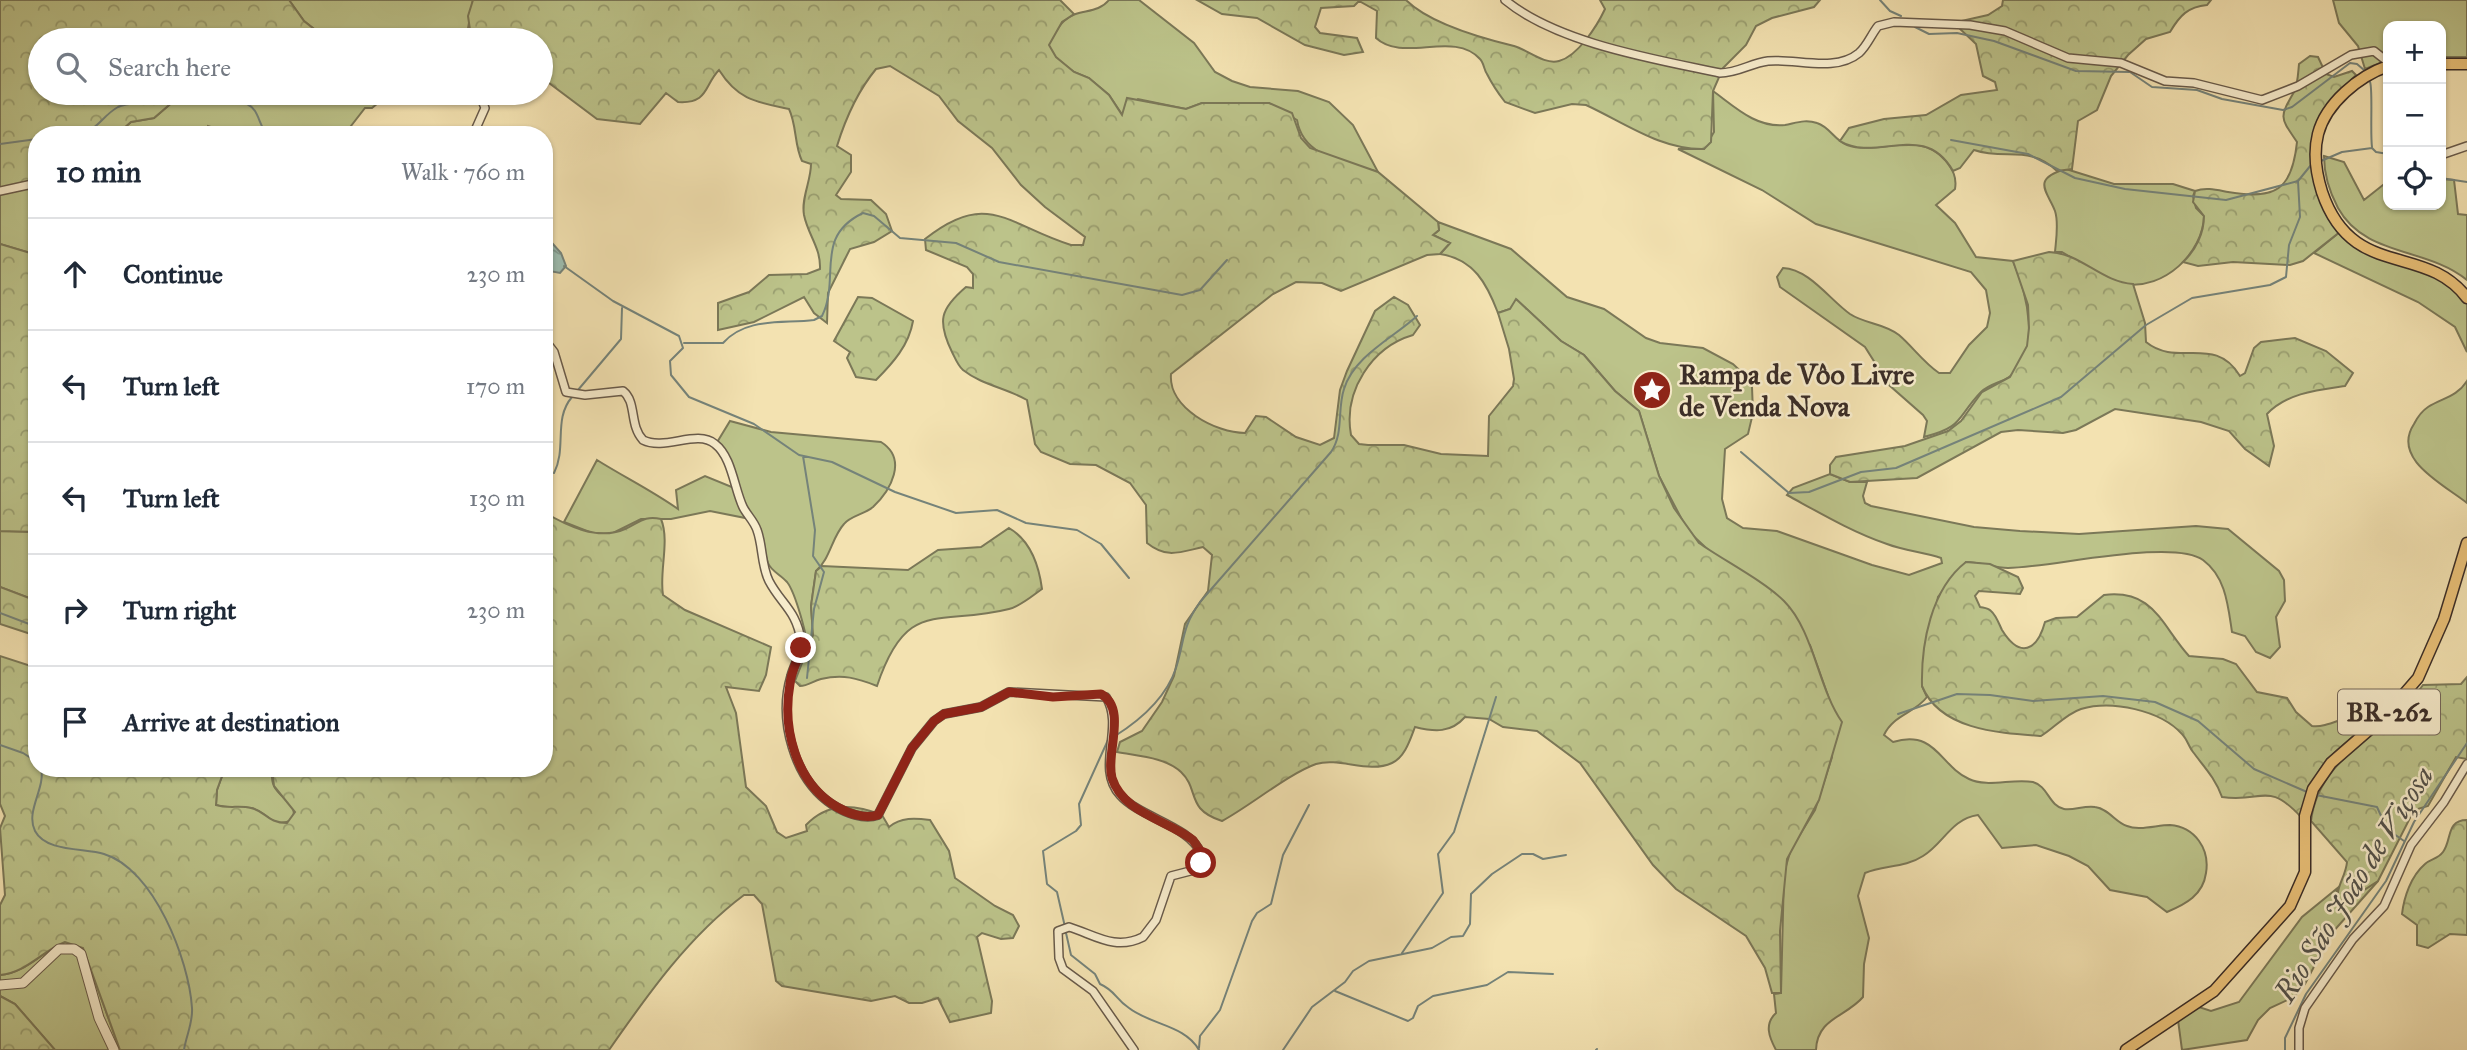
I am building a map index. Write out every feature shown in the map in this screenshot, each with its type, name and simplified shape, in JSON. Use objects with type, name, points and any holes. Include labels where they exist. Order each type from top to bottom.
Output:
[{"type":"highway","points":[[2446,64],[2467,64]]},
{"type":"highway","points":[[2383,67],[2355,84],[2325,118],[2315,144],[2319,184],[2334,219],[2356,242],[2371,252],[2440,275],[2467,298]]},
{"type":"highway","name":"BR-262","points":[[2126,1050],[2214,991],[2290,906],[2305,872],[2305,816],[2312,789],[2331,763],[2410,689],[2426,666],[2463,563],[2467,543]]},
{"type":"street","points":[[1505,0],[1529,18],[1562,34],[1720,73],[1737,72],[1764,61],[1818,63],[1848,60],[1862,51],[1878,26],[1894,22],[1970,25],[2005,31],[2068,58],[2121,63],[2165,82],[2194,83],[2262,100],[2278,96],[2358,53],[2378,52],[2383,58]]},
{"type":"street","points":[[477,126],[484,105]]},
{"type":"street","points":[[2446,153],[2467,146]]},
{"type":"street","points":[[0,191],[28,185]]},
{"type":"street","points":[[553,351],[566,392],[584,395],[623,391],[629,396],[634,427],[643,440],[661,444],[704,440],[719,449],[744,509],[757,529],[768,580],[790,607],[799,632],[801,648],[788,695],[788,723],[793,749],[810,782],[833,805],[859,815],[878,815],[912,748],[934,721],[944,714],[981,707],[1009,692],[1106,697],[1112,708],[1114,729],[1110,767],[1119,794],[1188,836],[1197,844],[1201,854],[1198,869],[1171,876],[1156,920],[1143,937],[1116,943],[1100,940],[1069,927],[1058,930],[1059,958],[1063,969],[1093,991],[1134,1050]]},
{"type":"street","points":[[2298,1050],[2299,1027],[2305,1008],[2353,939],[2385,906],[2411,845],[2444,802],[2467,764]]},
{"type":"street","points":[[0,985],[23,984],[52,952],[74,949],[86,961],[96,1011],[114,1050]]},
{"type":"green space","points":[[0,0],[289,0],[304,21],[313,28],[28,28],[28,105],[169,105],[154,118],[131,122],[126,126],[28,126],[28,181],[0,189]]},
{"type":"green space","points":[[289,0],[473,0],[468,28],[313,28],[304,21]]},
{"type":"green space","points":[[473,0],[1060,0],[1074,14],[1062,22],[1049,45],[1056,57],[1074,72],[1089,78],[1109,95],[1122,115],[1127,98],[1186,109],[1202,103],[1269,103],[1292,113],[1301,138],[1310,148],[1378,172],[1438,222],[1439,230],[1433,235],[1450,243],[1440,254],[1427,255],[1341,291],[1322,283],[1296,282],[1273,294],[1171,374],[1177,398],[1196,416],[1221,429],[1245,433],[1256,416],[1266,417],[1296,437],[1320,445],[1334,438],[1340,390],[1375,311],[1394,297],[1408,305],[1420,325],[1413,335],[1398,341],[1373,360],[1364,373],[1352,402],[1351,435],[1359,444],[1404,445],[1441,454],[1488,456],[1489,416],[1513,386],[1514,379],[1509,349],[1498,313],[1510,309],[1516,299],[1561,341],[1584,355],[1615,391],[1639,411],[1659,476],[1674,508],[1699,543],[1766,586],[1794,613],[1842,722],[1819,800],[1787,859],[1780,931],[1781,993],[1772,993],[1765,968],[1746,936],[1676,889],[1653,865],[1580,763],[1537,731],[1503,727],[1489,719],[1465,717],[1448,729],[1429,730],[1415,727],[1404,752],[1392,763],[1373,767],[1335,762],[1316,764],[1293,775],[1222,821],[1203,811],[1187,779],[1174,767],[1150,758],[1117,752],[1120,742],[1142,731],[1162,702],[1174,676],[1185,624],[1208,591],[1212,555],[1203,547],[1167,553],[1147,543],[1146,505],[1130,483],[1096,465],[1070,464],[1041,452],[1035,444],[1027,400],[970,375],[957,362],[944,332],[944,316],[957,295],[966,287],[973,288],[973,274],[967,267],[926,250],[925,239],[965,216],[982,214],[1013,221],[1071,245],[1083,245],[1085,237],[1021,185],[992,148],[958,121],[939,96],[890,66],[876,69],[853,105],[837,146],[851,155],[851,172],[836,195],[841,199],[871,200],[886,214],[892,231],[874,242],[850,249],[828,293],[827,323],[814,313],[804,297],[754,322],[718,330],[718,303],[749,292],[769,275],[807,274],[820,269],[820,261],[803,209],[811,164],[802,161],[789,109],[741,94],[719,70],[701,97],[688,102],[678,102],[666,93],[640,124],[597,119],[553,86],[553,28],[470,28],[468,16]]},
{"type":"green space","points":[[1109,0],[1139,0],[1194,43],[1215,72],[1232,81],[1250,87],[1298,91],[1329,102],[1353,125],[1378,172],[1317,151],[1301,133],[1297,120],[1269,103],[1202,103],[1186,109],[1138,99],[1123,116],[1109,95],[1089,78],[1074,72],[1055,57],[1048,45],[1059,26],[1069,17],[1099,8]]},
{"type":"green space","points":[[1197,0],[1406,0],[1416,9],[1442,23],[1514,46],[1553,62],[1566,58],[1586,40],[1605,9],[1600,0],[1820,0],[1814,7],[1772,18],[1756,26],[1746,45],[1723,68],[1713,91],[1711,142],[1704,149],[1658,140],[1586,105],[1572,104],[1535,113],[1505,102],[1481,61],[1469,51],[1457,47],[1400,48],[1387,45],[1376,38],[1377,11],[1359,1],[1354,6],[1321,8],[1315,27],[1320,33],[1357,38],[1363,52],[1344,55],[1305,45],[1257,18],[1222,14]]},
{"type":"green space","points":[[2003,0],[2211,0],[2207,5],[2185,13],[2170,32],[2146,39],[2128,55],[2111,76],[2097,110],[2078,121],[2072,169],[2057,171],[2026,155],[1974,150],[1960,168],[1953,171],[1941,156],[1928,148],[1914,145],[1854,147],[1840,141],[1849,128],[1884,119],[1926,115],[1961,95],[1997,90],[1995,82],[1983,76],[1976,44],[1959,28],[1961,21],[1988,15],[2002,6]]},
{"type":"green space","points":[[2333,0],[2467,0],[2467,57],[2446,57],[2446,21],[2383,21],[2383,62],[2365,69],[2358,46],[2339,23]]},
{"type":"green space","points":[[2310,56],[2318,57],[2326,74],[2334,77],[2352,71],[2356,75],[2331,100],[2322,115],[2318,194],[2341,231],[2303,261],[2290,265],[2233,262],[2198,266],[2183,262],[2192,252],[2203,229],[2204,216],[2193,202],[2195,191],[2207,189],[2258,194],[2279,188],[2286,181],[2295,158],[2297,142],[2287,127],[2284,113],[2295,89],[2299,64]]},
{"type":"green space","points":[[1713,91],[1746,115],[1765,123],[1785,125],[1813,122],[1825,127],[1847,145],[1859,148],[1923,146],[1935,151],[1945,160],[1954,174],[1955,189],[1936,205],[1955,223],[1976,257],[2013,261],[2018,273],[2029,322],[2026,354],[2019,367],[2009,377],[1981,392],[1953,425],[1924,437],[1927,421],[1889,385],[1865,347],[1780,287],[1777,277],[1783,268],[1802,274],[1850,314],[1899,335],[1939,373],[1950,373],[1969,345],[1987,327],[1990,313],[1986,290],[1971,272],[1816,224],[1762,190],[1678,149],[1704,149],[1714,132]]},
{"type":"green space","points":[[169,105],[376,105],[365,108],[351,126],[126,126],[131,122],[154,118]]},
{"type":"green space","points":[[2324,156],[2344,162],[2364,200],[2383,185],[2383,210],[2446,210],[2446,179],[2454,180],[2458,214],[2467,215],[2467,280],[2451,269],[2380,244],[2364,235],[2350,224],[2338,208],[2325,170]]},
{"type":"green space","points":[[2066,169],[2114,184],[2173,184],[2195,191],[2193,196],[2196,208],[2204,216],[2197,243],[2179,266],[2167,275],[2140,284],[2125,284],[2109,279],[2062,252],[2055,252],[2056,216],[2044,187],[2048,177]]},
{"type":"green space","points":[[28,181],[28,252],[0,244],[0,189]]},
{"type":"green space","points":[[1438,222],[1511,249],[1567,297],[1604,309],[1646,338],[1660,343],[1703,348],[1733,364],[1746,376],[1752,387],[1753,413],[1748,434],[1725,449],[1722,499],[1727,518],[1743,528],[1777,531],[1872,565],[1909,575],[1942,563],[1941,558],[1861,534],[1787,495],[1793,488],[1830,474],[1850,482],[1867,482],[1863,496],[1865,503],[1871,506],[1974,527],[2079,534],[2196,526],[2228,529],[2279,571],[2284,580],[2285,601],[2276,617],[2280,647],[2270,658],[2256,652],[2245,636],[2232,632],[2225,593],[2217,575],[2203,560],[2188,554],[2139,553],[2008,568],[1966,562],[1938,597],[1922,686],[1927,697],[1898,718],[1884,735],[1893,742],[1919,740],[1936,751],[1959,773],[1976,782],[2033,782],[2042,787],[2055,804],[2064,809],[2095,807],[2132,827],[2170,825],[2187,830],[2199,841],[2206,856],[2206,873],[2197,893],[2187,902],[2167,912],[2147,897],[2110,890],[2088,866],[2069,856],[2036,845],[2002,848],[1978,815],[1969,817],[1954,826],[1930,851],[1916,860],[1865,873],[1858,896],[1869,938],[1864,964],[1863,997],[1827,1024],[1821,1031],[1816,1050],[1776,1050],[1769,1026],[1776,1013],[1774,994],[1781,993],[1784,873],[1791,849],[1815,810],[1832,757],[1833,710],[1810,645],[1688,531],[1659,476],[1639,411],[1615,391],[1584,355],[1561,341],[1517,300],[1510,309],[1498,313],[1478,274],[1462,261],[1440,254],[1450,243],[1433,235],[1439,230]]},
{"type":"green space","points":[[2341,231],[2346,237],[2433,272],[2467,296],[2467,352],[2455,327],[2418,302],[2314,253]]},
{"type":"green space","points":[[0,244],[28,252],[28,532],[0,531]]},
{"type":"green space","points":[[2049,252],[2071,257],[2111,278],[2133,284],[2145,323],[2146,342],[2158,349],[2219,357],[2230,364],[2240,376],[2245,373],[2254,348],[2261,342],[2295,338],[2326,351],[2353,373],[2345,386],[2293,397],[2267,414],[2274,446],[2269,466],[2245,449],[2229,431],[2201,422],[2115,409],[2076,430],[2063,433],[2018,430],[2001,432],[1917,478],[1850,482],[1830,474],[1830,465],[1836,457],[1905,446],[1948,431],[1961,421],[1982,392],[2010,377],[2027,346],[2029,328],[2028,305],[2013,261]]},
{"type":"green space","points":[[858,297],[872,298],[913,321],[904,346],[876,380],[856,377],[847,358],[850,352],[834,341]]},
{"type":"green space","points":[[2467,381],[2467,503],[2423,470],[2409,448],[2409,437],[2424,410],[2454,394]]},
{"type":"green space","points":[[730,421],[771,432],[881,442],[894,457],[894,475],[886,492],[873,507],[844,524],[825,560],[816,571],[811,606],[813,635],[807,649],[794,595],[787,582],[769,566],[755,520],[710,511],[671,519],[641,519],[611,534],[592,533],[564,522],[597,460],[678,509],[676,490],[705,476],[739,490],[716,444]]},
{"type":"green space","points":[[553,517],[573,527],[594,533],[615,532],[646,519],[661,519],[665,537],[663,595],[685,610],[771,647],[766,675],[759,691],[726,687],[736,713],[746,787],[766,806],[777,832],[786,838],[807,831],[806,825],[814,818],[823,812],[842,807],[882,815],[889,827],[903,820],[930,820],[949,851],[955,878],[1013,915],[1019,926],[1013,938],[1001,939],[982,933],[977,937],[992,1001],[991,1013],[950,1022],[938,998],[922,1003],[909,1003],[895,996],[871,1001],[782,986],[776,981],[762,904],[754,895],[744,895],[687,947],[654,987],[609,1050],[120,1050],[83,948],[65,942],[26,966],[0,975],[0,905],[5,895],[0,828],[5,816],[0,804],[0,656],[28,665],[28,777],[222,777],[216,805],[251,808],[271,819],[287,823],[295,812],[274,786],[273,777],[553,777]]},
{"type":"green space","points":[[1009,528],[1017,533],[1028,547],[1039,572],[1042,589],[1030,598],[1009,609],[928,620],[913,627],[900,639],[888,658],[877,686],[843,677],[821,679],[803,686],[795,681],[813,635],[811,606],[816,571],[822,566],[908,570],[938,550],[981,547]]},
{"type":"green space","points":[[0,531],[28,532],[28,598],[0,587]]},
{"type":"green space","points":[[1966,562],[1990,564],[2018,577],[2023,588],[2020,594],[1979,591],[1975,596],[1980,607],[1993,613],[2009,639],[2021,648],[2033,645],[2045,622],[2056,618],[2077,617],[2104,595],[2121,595],[2145,603],[2189,656],[2223,659],[2236,664],[2257,692],[2287,698],[2296,712],[2312,726],[2359,715],[2370,723],[2325,763],[2312,785],[2302,818],[2290,806],[2272,796],[2222,797],[2182,734],[2161,719],[2135,709],[2107,706],[2081,709],[2041,736],[1990,730],[1956,720],[1942,712],[1931,701],[1922,686],[1922,670],[1926,635],[1936,602],[1954,573]]},
{"type":"green space","points":[[0,587],[28,598],[28,633],[0,624]]},
{"type":"green space","points":[[2467,677],[2467,759],[2456,757],[2428,806],[2414,810],[2378,881],[2353,897],[2338,902],[2338,892],[2347,862],[2311,821],[2317,798],[2327,779],[2340,762],[2391,718],[2423,685],[2461,684]]},
{"type":"green space","points":[[222,777],[272,777],[277,791],[293,810],[292,820],[279,823],[251,808],[216,805]]},
{"type":"green space","points":[[2467,820],[2467,935],[2450,934],[2428,948],[2417,945],[2417,925],[2402,914],[2409,887],[2420,869],[2443,852],[2456,823]]},
{"type":"green space","points":[[2378,881],[2331,934],[2305,984],[2294,997],[2270,1008],[2258,1020],[2247,1040],[2182,1050],[2178,1020],[2199,1007],[2211,1011],[2239,1002],[2302,917],[2340,886],[2336,893],[2368,887]]},
{"type":"green space","points":[[65,942],[83,948],[120,1050],[55,1050],[15,1004],[0,996],[0,975],[26,966]]},
{"type":"green space","points":[[0,996],[15,1004],[55,1050],[0,1050]]},
{"type":"water","points":[[553,244],[561,253],[566,266],[560,273],[553,272]]},
{"type":"waterway","points":[[1880,0],[1890,11],[1901,16]]},
{"type":"waterway","points":[[1915,27],[1929,34],[1957,33],[1994,41],[2076,71],[2130,72],[2152,87],[2197,90],[2222,99],[2283,110],[2292,107],[2350,63],[2357,64],[2364,70]]},
{"type":"waterway","points":[[2370,82],[2372,147]]},
{"type":"waterway","points":[[94,126],[118,107],[127,105]]},
{"type":"waterway","points":[[248,105],[254,110],[262,126]]},
{"type":"waterway","points":[[0,144],[28,140]]},
{"type":"waterway","points":[[1951,140],[2028,154],[2075,178],[2125,189],[2226,200],[2298,181]]},
{"type":"waterway","points":[[2321,161],[2342,152],[2372,148],[2383,153]]},
{"type":"waterway","points":[[1741,452],[1789,493],[1809,492],[1861,472],[1896,468],[2061,397],[2146,325],[2192,298],[2270,285],[2286,277],[2289,245],[2300,217],[2298,181],[2311,165]]},
{"type":"waterway","points":[[2446,179],[2467,182]]},
{"type":"waterway","points":[[684,343],[723,343],[732,335],[753,325],[814,320],[822,316],[827,302],[833,246],[838,234],[863,213],[874,216],[900,238],[956,243],[999,262],[1182,295],[1200,290],[1227,260]]},
{"type":"waterway","points":[[564,266],[613,301],[679,336],[683,348],[670,361],[671,375],[689,397],[754,424],[799,455],[832,462],[895,492],[956,513],[997,510],[1026,523],[1077,530],[1101,544],[1129,578]]},
{"type":"waterway","points":[[578,390],[621,339],[622,308]]},
{"type":"waterway","points":[[1115,736],[1144,715],[1166,689],[1176,668],[1186,627],[1200,602],[1331,452],[1338,437],[1344,389],[1356,367],[1375,348],[1417,316]]},
{"type":"waterway","points":[[554,473],[560,454],[563,415],[572,397]]},
{"type":"waterway","points":[[803,456],[815,530],[813,556],[824,572],[814,609],[807,678]]},
{"type":"waterway","points":[[0,613],[28,624]]},
{"type":"waterway","points":[[1898,714],[1957,694],[2033,701],[2103,696],[2155,702],[2198,721],[2254,769],[2307,792]]},
{"type":"waterway","points":[[1402,953],[1443,893],[1438,854],[1454,832],[1496,697]]},
{"type":"waterway","points":[[1065,927],[1057,892],[1047,884],[1043,851],[1076,831],[1081,825],[1079,804],[1108,740]]},
{"type":"waterway","name":"Rio São João de Viçosa","points":[[2285,1050],[2285,1038],[2306,994],[2386,881],[2414,822],[2467,743]]},
{"type":"waterway","points":[[0,745],[28,756]]},
{"type":"waterway","points":[[42,777],[32,816],[35,831],[40,838],[56,846],[104,854],[122,863],[153,897],[166,919],[184,966],[192,1008],[184,1050]]},
{"type":"waterway","points":[[2316,795],[2377,807],[2387,829],[2404,841]]},
{"type":"waterway","points":[[1199,1048],[1200,1036],[1220,1010],[1252,921],[1257,913],[1271,904],[1283,855],[1309,805]]},
{"type":"waterway","points":[[1283,1050],[1312,1007],[1345,982],[1353,971],[1369,961],[1432,948],[1451,937],[1463,936],[1470,924],[1471,894],[1492,874],[1522,854],[1533,854],[1543,859],[1566,855]]},
{"type":"waterway","points":[[1066,933],[1071,955],[1095,974],[1100,984],[1138,1014],[1185,1035],[1199,1050]]},
{"type":"waterway","points":[[1335,991],[1408,1021],[1413,1018],[1418,1006],[1433,996],[1487,985],[1508,972],[1553,974]]},
{"type":"place","name":"Rampa de Vôo Livre de Venda Nova","points":[[1652,390]]},
{"type":"route","points":[[801,648],[791,676],[788,695],[788,723],[793,749],[801,769],[817,791],[841,809],[867,817],[878,815],[884,808],[912,748],[934,721],[944,714],[981,707],[1009,692],[1053,697],[1101,694],[1112,708],[1114,737],[1109,762],[1116,790],[1130,803],[1193,840],[1201,854],[1201,863]]}]
